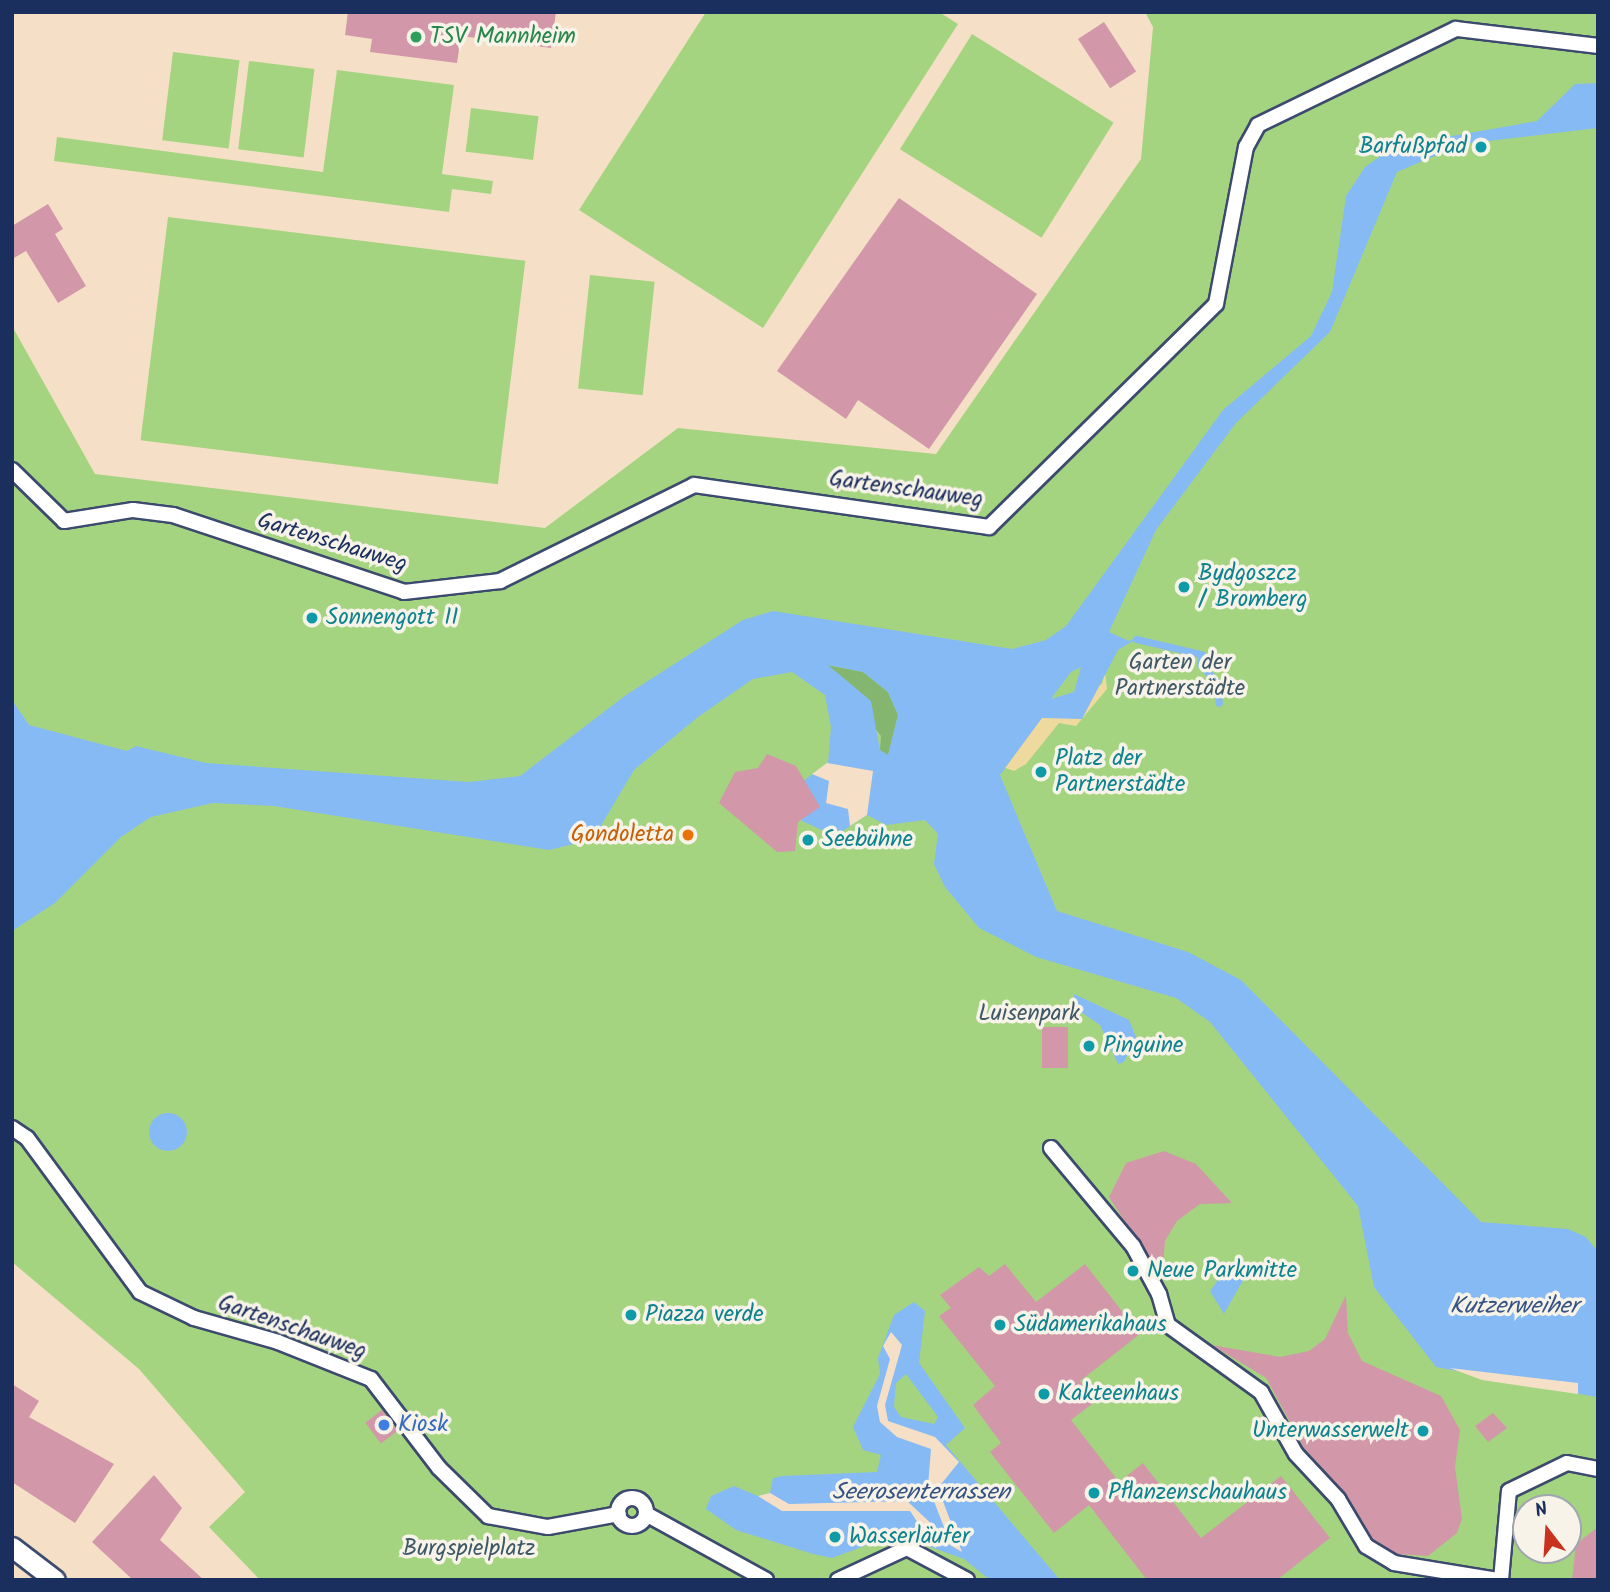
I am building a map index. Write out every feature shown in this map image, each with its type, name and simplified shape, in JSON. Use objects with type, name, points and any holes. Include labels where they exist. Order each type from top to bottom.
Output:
[{"type":"street","name":"Gartenschauweg","points":[[12,470],[64,521],[133,510],[173,515],[404,592],[500,581],[694,485],[989,527],[1216,304],[1246,147],[1258,125],[1457,29],[1598,46]]},
{"type":"street","name":"Gartenschauweg","points":[[12,1128],[42,1156],[140,1292],[194,1318],[278,1342],[371,1379],[439,1468],[488,1516],[548,1528],[618,1514],[634,1498],[646,1514],[766,1580]]},
{"type":"street","points":[[1051,1148],[1133,1246],[1159,1294],[1168,1325],[1261,1392],[1296,1454],[1338,1499],[1366,1546],[1394,1563],[1439,1567],[1500,1580],[1509,1491],[1567,1463],[1598,1469]]},
{"type":"street","points":[[12,1547],[55,1580]]},
{"type":"street","points":[[838,1580],[907,1548],[967,1580]]},
{"type":"green space","points":[[706,12],[939,12],[958,24],[763,328],[579,210]]},
{"type":"green space","name":"Luisenpark","points":[[1145,12],[1598,12],[1598,1580],[260,1580],[209,1527],[245,1492],[139,1369],[12,1262],[12,326],[95,474],[545,528],[678,428],[936,454],[1141,159],[1153,27]]},
{"type":"green space","points":[[972,34],[1114,122],[1042,238],[900,149]]},
{"type":"green space","points":[[173,52],[240,60],[229,149],[162,140]]},
{"type":"green space","points":[[249,61],[315,69],[304,157],[238,149]]},
{"type":"green space","points":[[337,70],[454,85],[442,174],[493,181],[491,194],[452,189],[449,212],[54,161],[57,137],[323,172]]},
{"type":"green space","points":[[471,108],[538,116],[533,160],[466,152]]},
{"type":"green space","points":[[168,217],[525,261],[498,484],[141,440]]},
{"type":"green space","points":[[590,275],[655,282],[643,395],[578,388]]},
{"type":"green space","points":[[827,665],[863,672],[888,692],[898,715],[888,756],[880,750],[881,736]]},
{"type":"sand","points":[[1105,672],[1107,689],[1076,726],[1059,723],[1026,764],[1014,771],[1003,767],[1042,718],[1102,684]]},
{"type":"water","name":"Kutzerweiher","points":[[1598,83],[1598,128],[1463,144],[1397,172],[1330,332],[1236,423],[1156,530],[1109,632],[1129,641],[1143,635],[1118,650],[1082,719],[1042,718],[1000,775],[1057,911],[1188,952],[1241,980],[1481,1222],[1568,1229],[1586,1237],[1598,1252],[1596,1397],[1436,1367],[1374,1287],[1358,1206],[1210,1022],[1176,998],[1036,957],[979,928],[945,887],[934,864],[938,834],[925,820],[886,825],[867,815],[835,836],[802,821],[799,784],[828,763],[831,727],[825,695],[792,672],[753,679],[698,717],[634,770],[599,829],[578,843],[549,850],[274,806],[213,803],[151,817],[121,837],[55,903],[12,931],[12,700],[29,725],[127,751],[136,746],[206,763],[469,782],[520,776],[626,695],[743,620],[773,611],[1012,649],[1046,640],[1066,626],[1223,410],[1311,336],[1332,292],[1346,196],[1365,167],[1395,146],[1537,121],[1575,84]],"holes":[[[828,665],[863,672],[888,692],[898,715],[888,755],[880,750],[871,701]],[[1081,667],[1074,692],[1051,699],[1071,672]]]},
{"type":"water","points":[[1074,994],[1129,1020],[1136,1037],[1124,1062],[1118,1064],[1100,1025],[1075,1008]]},
{"type":"water","points":[[168,1113],[182,1118],[187,1132],[182,1146],[168,1151],[154,1146],[149,1132],[154,1118]]},
{"type":"water","points":[[1242,1267],[1246,1275],[1224,1314],[1210,1291],[1224,1272]]},
{"type":"water","name":"Seerosenterrassen","points":[[914,1302],[925,1311],[919,1363],[965,1428],[946,1445],[1060,1580],[990,1580],[964,1559],[905,1538],[889,1537],[832,1558],[736,1530],[706,1509],[711,1496],[734,1486],[758,1496],[770,1493],[773,1478],[782,1476],[877,1472],[881,1455],[863,1450],[853,1427],[880,1374],[878,1358],[894,1315]],"holes":[[[906,1374],[938,1417],[934,1424],[901,1417],[894,1407],[896,1383]]]},
{"type":"pier","name":"Seebühne","points":[[827,763],[873,771],[867,815],[850,826],[848,809],[826,803],[829,781],[812,774]]},
{"type":"pier","points":[[891,1332],[902,1345],[885,1405],[888,1421],[935,1437],[959,1462],[938,1488],[962,1552],[945,1542],[935,1548],[910,1511],[782,1511],[758,1496],[770,1493],[789,1504],[907,1501],[949,1540],[928,1486],[931,1449],[897,1437],[880,1422],[877,1406],[890,1359],[883,1346]]},
{"type":"pier","points":[[1450,1368],[1578,1383],[1578,1394],[1482,1380]]},
{"type":"building","name":"TSV Mannheim","points":[[348,12],[556,12],[551,48],[461,36],[457,63],[370,52],[372,39],[345,35]]},
{"type":"building","points":[[1104,22],[1136,71],[1110,88],[1078,39]]},
{"type":"building","points":[[899,198],[1037,294],[929,449],[858,400],[846,419],[777,371]]},
{"type":"building","points":[[48,204],[63,229],[55,234],[86,286],[58,303],[26,251],[12,259],[12,226]]},
{"type":"building","points":[[767,754],[796,766],[820,807],[798,822],[795,851],[777,852],[719,803],[735,772],[758,768]]},
{"type":"building","points":[[1042,1027],[1068,1027],[1068,1068],[1042,1068]]},
{"type":"building","points":[[1164,1151],[1196,1164],[1232,1203],[1200,1204],[1177,1221],[1165,1241],[1162,1279],[1109,1197],[1126,1163]]},
{"type":"building","points":[[1005,1264],[1036,1302],[1085,1264],[1140,1334],[1080,1381],[1096,1401],[1071,1420],[1119,1482],[1143,1463],[1201,1538],[1281,1476],[1330,1538],[1277,1580],[1147,1580],[1089,1505],[1054,1533],[990,1452],[1001,1443],[973,1405],[995,1386],[939,1316],[951,1308],[940,1295],[979,1267],[989,1276]]},
{"type":"building","points":[[1346,1295],[1348,1333],[1362,1361],[1441,1396],[1460,1430],[1455,1467],[1462,1519],[1457,1533],[1428,1556],[1397,1554],[1373,1539],[1345,1493],[1304,1448],[1266,1378],[1212,1345],[1280,1357],[1309,1351],[1325,1339]]},
{"type":"building","points":[[12,1384],[39,1401],[29,1417],[114,1464],[75,1523],[12,1482]]},
{"type":"building","name":"Kiosk","points":[[382,1410],[398,1431],[381,1443],[365,1423]]},
{"type":"building","points":[[1493,1413],[1507,1428],[1488,1442],[1475,1426]]},
{"type":"building","points":[[154,1475],[182,1508],[160,1540],[204,1580],[133,1580],[92,1542]]},
{"type":"building","points":[[1598,1527],[1598,1580],[1572,1580],[1574,1564],[1582,1564],[1582,1539]]},
{"type":"waterway","points":[[1136,639],[1201,654],[1200,664],[1217,682],[1219,703]]},
{"type":"place","name":"TSV Mannheim","points":[[416,37]]},
{"type":"place","name":"Barfußpfad","points":[[1481,147]]},
{"type":"place","name":"Bydgoszcz / Bromberg","points":[[1184,587]]},
{"type":"place","name":"Sonnengott II","points":[[312,618]]},
{"type":"place","name":"Platz der Partnerstädte","points":[[1041,772]]},
{"type":"place","name":"Gondoletta","points":[[688,835]]},
{"type":"place","name":"Seebühne","points":[[808,840]]},
{"type":"place","name":"Pinguine","points":[[1089,1046]]},
{"type":"place","name":"Neue Parkmitte","points":[[1133,1271]]},
{"type":"place","name":"Piazza verde","points":[[631,1315]]},
{"type":"place","name":"Südamerikahaus","points":[[1000,1325]]},
{"type":"place","name":"Kakteenhaus","points":[[1044,1394]]},
{"type":"place","name":"Kiosk","points":[[384,1425]]},
{"type":"place","name":"Unterwasserwelt","points":[[1423,1431]]},
{"type":"place","name":"Pflanzenschauhaus","points":[[1094,1493]]},
{"type":"place","name":"Wasserläufer","points":[[835,1537]]},
{"type":"park label","name":"Garten der Partnerstädte","points":[[1180,676]]},
{"type":"park label","name":"Burgspielplatz","points":[[469,1549]]}]
